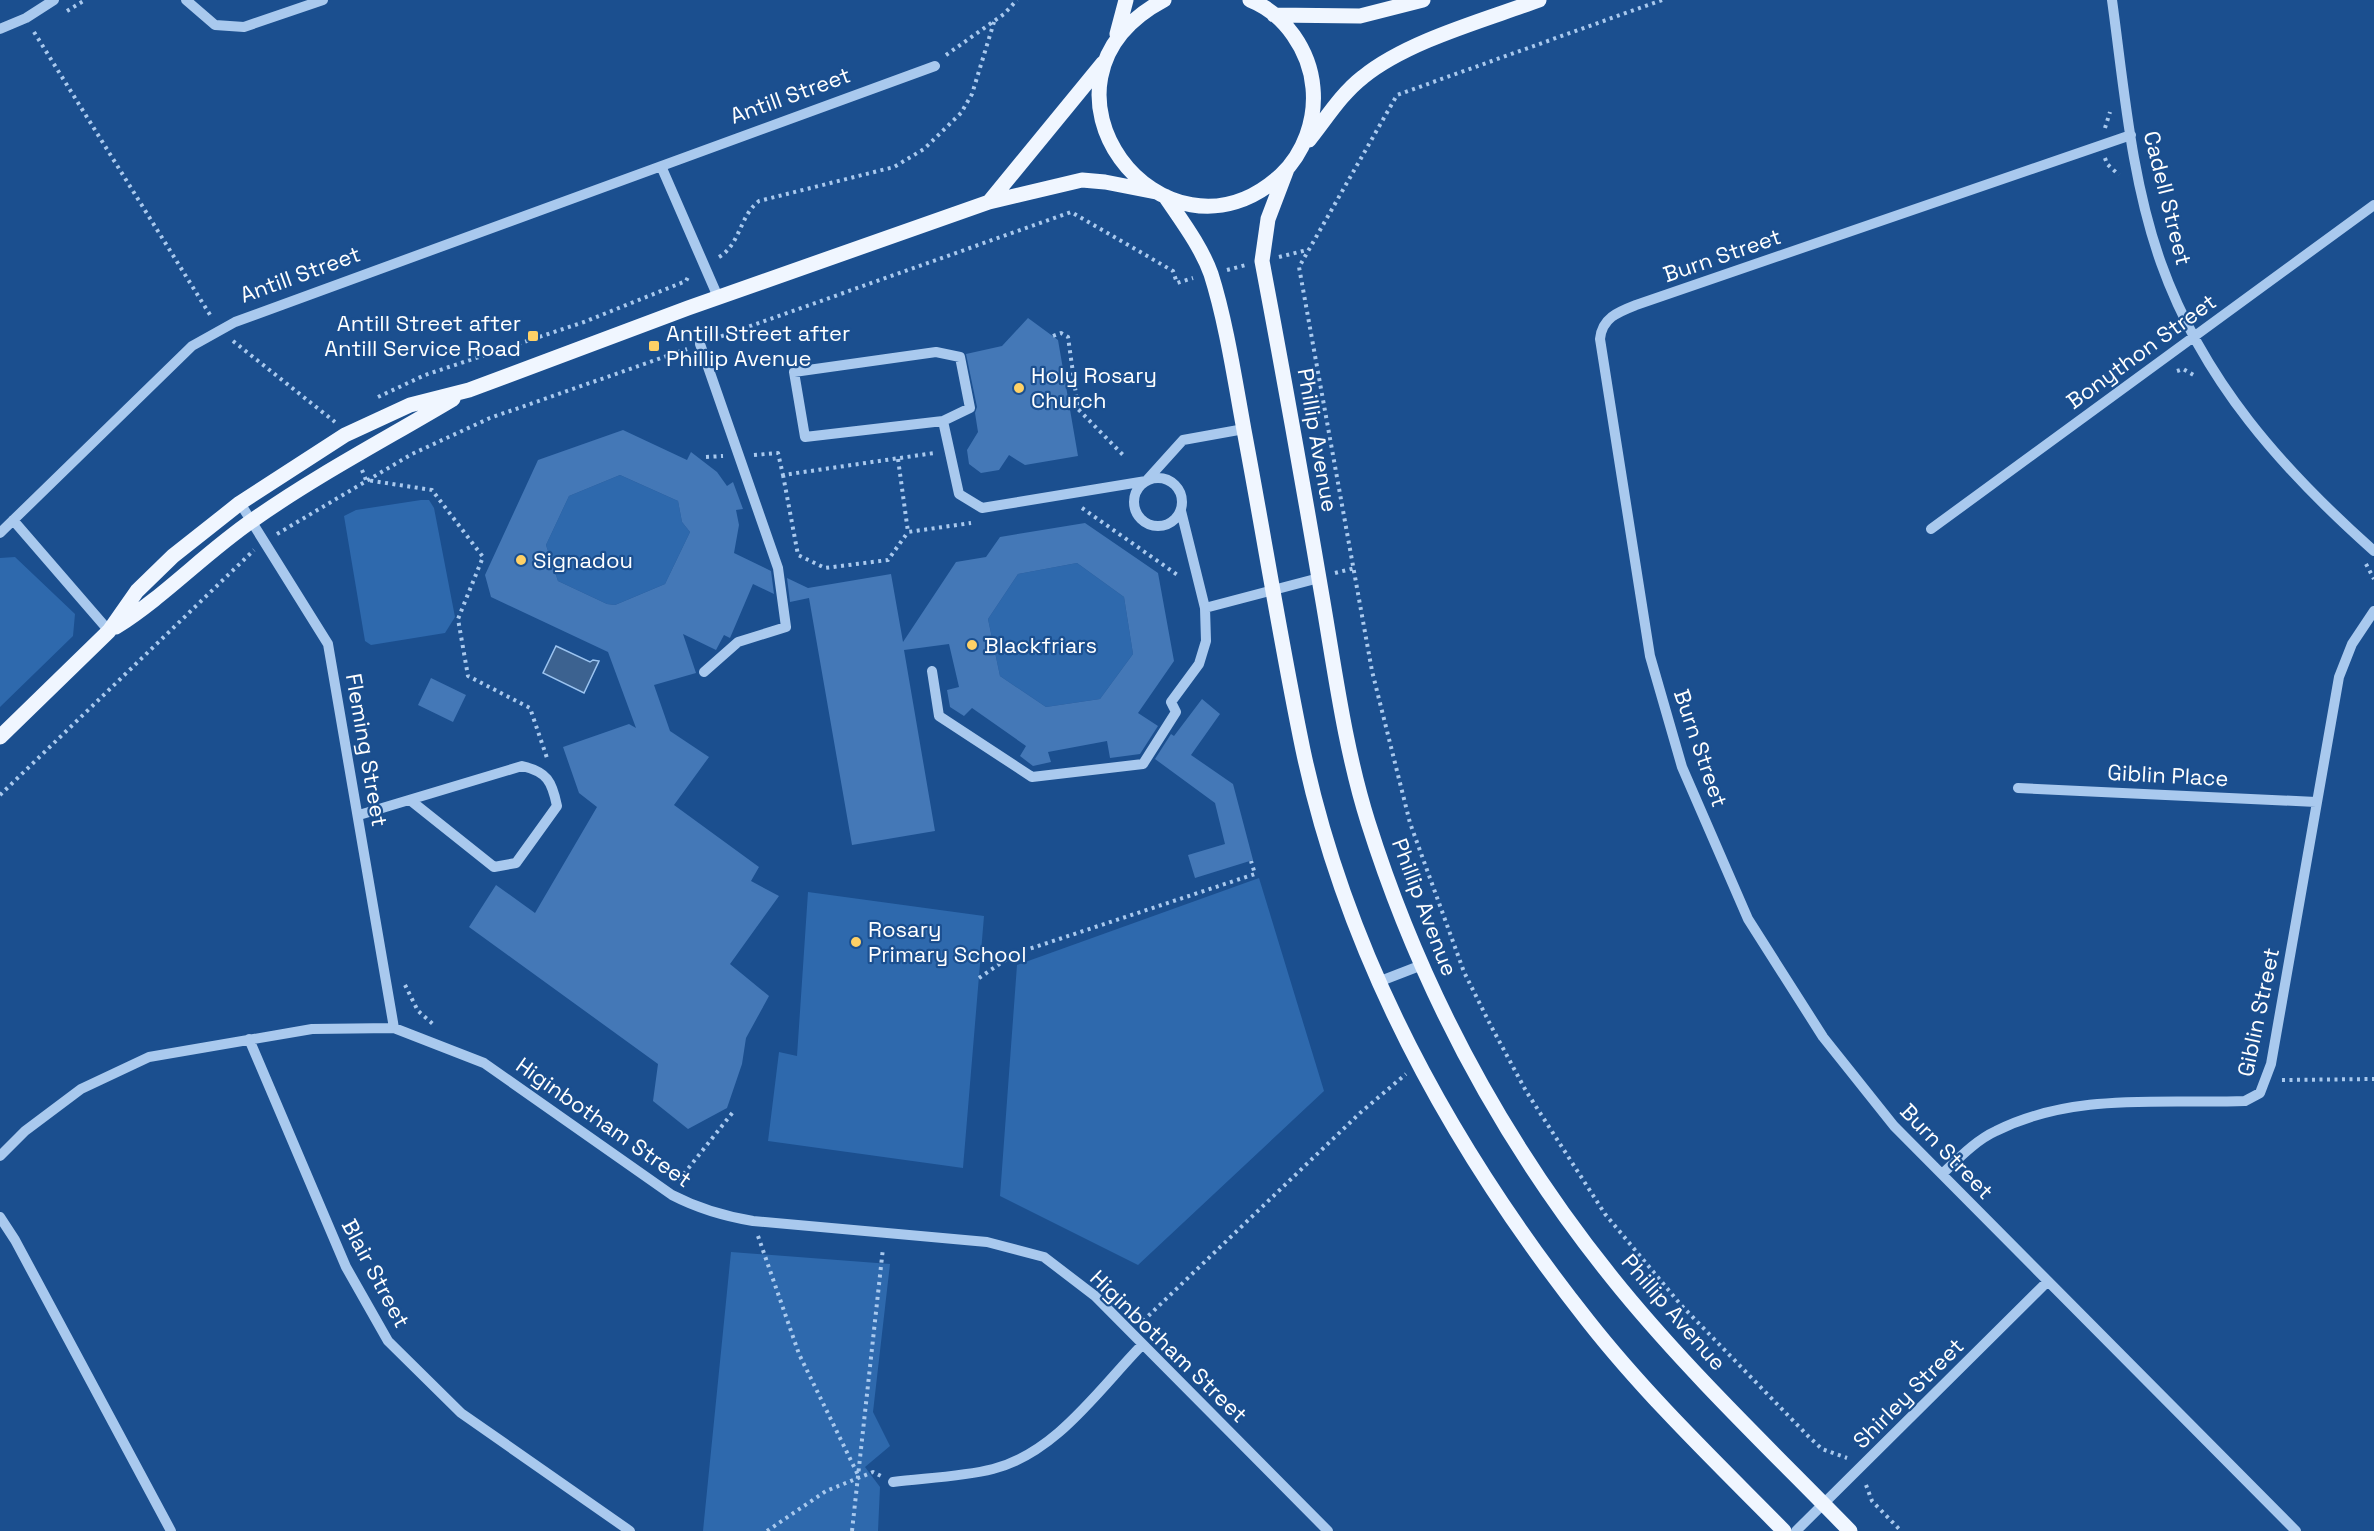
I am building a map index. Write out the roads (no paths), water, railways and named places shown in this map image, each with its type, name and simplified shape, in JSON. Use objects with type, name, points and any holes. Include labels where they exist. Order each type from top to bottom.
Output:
[{"type":"main road","points":[[1126,0],[1100,81],[1099,103],[1102,125],[1110,145],[1130,172],[1160,194],[1187,229],[1210,274],[1244,429],[1304,752],[1340,878],[1378,982],[1419,1064],[1482,1175],[1590,1324],[1698,1444],[1784,1531]]},
{"type":"main road","points":[[989,202],[1110,53],[1130,23],[1164,0]]},
{"type":"main road","points":[[1251,0],[1288,27],[1309,66],[1313,88],[1313,110],[1309,131],[1291,163]]},
{"type":"main road","points":[[1274,15],[1360,16],[1423,0]]},
{"type":"main road","points":[[0,737],[109,631],[137,591],[158,570],[240,503],[345,435],[410,405],[469,390],[718,297],[989,202],[1082,180],[1105,182],[1196,204],[1236,201],[1255,194],[1291,163],[1355,84],[1388,60],[1539,0]]},
{"type":"main road","name":"Phillip Avenue","points":[[1291,163],[1268,219],[1262,261],[1319,578],[1332,667],[1367,821],[1422,965],[1457,1042],[1516,1144],[1567,1219],[1638,1308],[1717,1396],[1850,1531]]},
{"type":"main road","points":[[109,631],[146,608],[198,562],[253,520],[356,453],[469,390]]},
{"type":"street","points":[[0,29],[26,18],[54,0]]},
{"type":"street","points":[[186,0],[215,25],[244,27],[322,0]]},
{"type":"street","name":"Cadell Street","points":[[2112,0],[2131,135],[2150,225],[2161,263],[2194,337],[2246,420],[2332,513],[2374,551]]},
{"type":"street","name":"Antill Street","points":[[0,533],[192,346],[219,330],[935,66]]},
{"type":"street","name":"Burn Street","points":[[2131,135],[1636,305],[1616,313],[1601,327],[1600,339],[1650,656],[1682,767],[1748,919],[1797,999],[1850,1075],[1894,1126],[2296,1531]]},
{"type":"street","points":[[661,166],[718,297]]},
{"type":"street","name":"Bonython Street","points":[[1931,529],[2374,205]]},
{"type":"street","points":[[700,344],[778,568],[786,627],[738,642],[704,672]]},
{"type":"street","points":[[936,352],[960,357],[970,408],[943,420],[805,437],[794,372],[936,352]]},
{"type":"street","points":[[932,671],[939,716],[1032,777],[1143,764],[1176,712],[1171,702],[1199,664],[1206,640],[1205,608],[1180,512],[1182,496],[1173,483],[1158,478],[982,508],[959,494],[943,420]]},
{"type":"street","points":[[1180,512],[1176,518],[1162,526],[1147,523],[1140,518],[1134,504],[1135,496],[1183,440],[1244,429]]},
{"type":"street","name":"Fleming Street","points":[[240,503],[253,520],[328,644],[394,1028]]},
{"type":"street","points":[[13,520],[109,631]]},
{"type":"street","points":[[1205,608],[1319,578]]},
{"type":"street","name":"Giblin Street","points":[[1942,1174],[1994,1131],[2057,1108],[2088,1103],[2245,1101],[2260,1093],[2267,1080],[2316,802],[2344,660],[2374,611]]},
{"type":"street","points":[[359,815],[522,766],[540,770],[553,788],[557,806],[516,864],[494,867],[410,800]]},
{"type":"street","name":"Giblin Place","points":[[2018,788],[2316,802]]},
{"type":"street","points":[[1378,982],[1422,965]]},
{"type":"street","name":"Higinbotham Street","points":[[0,1156],[26,1131],[90,1084],[149,1057],[312,1029],[394,1028],[484,1063],[688,1203],[719,1215],[753,1221],[987,1242],[1044,1257],[1095,1296],[1328,1531]]},
{"type":"street","name":"Blair Street","points":[[249,1040],[346,1267],[388,1341],[461,1413],[630,1531]]},
{"type":"street","points":[[0,1217],[15,1240],[171,1531]]},
{"type":"street","name":"Shirley Street","points":[[1796,1531],[2047,1282]]},
{"type":"street","points":[[893,1482],[993,1469],[1028,1455],[1057,1434],[1142,1344]]},
{"type":"place","name":"Antill Street after Antill Service Road","points":[[533,336]]},
{"type":"place","name":"Antill Street after Phillip Avenue","points":[[654,346]]},
{"type":"place","name":"Holy Rosary Church","points":[[1019,388]]},
{"type":"place","name":"Signadou","points":[[521,560]]},
{"type":"place","name":"Blackfriars","points":[[972,645]]},
{"type":"place","name":"Rosary Primary School","points":[[856,942]]}]
